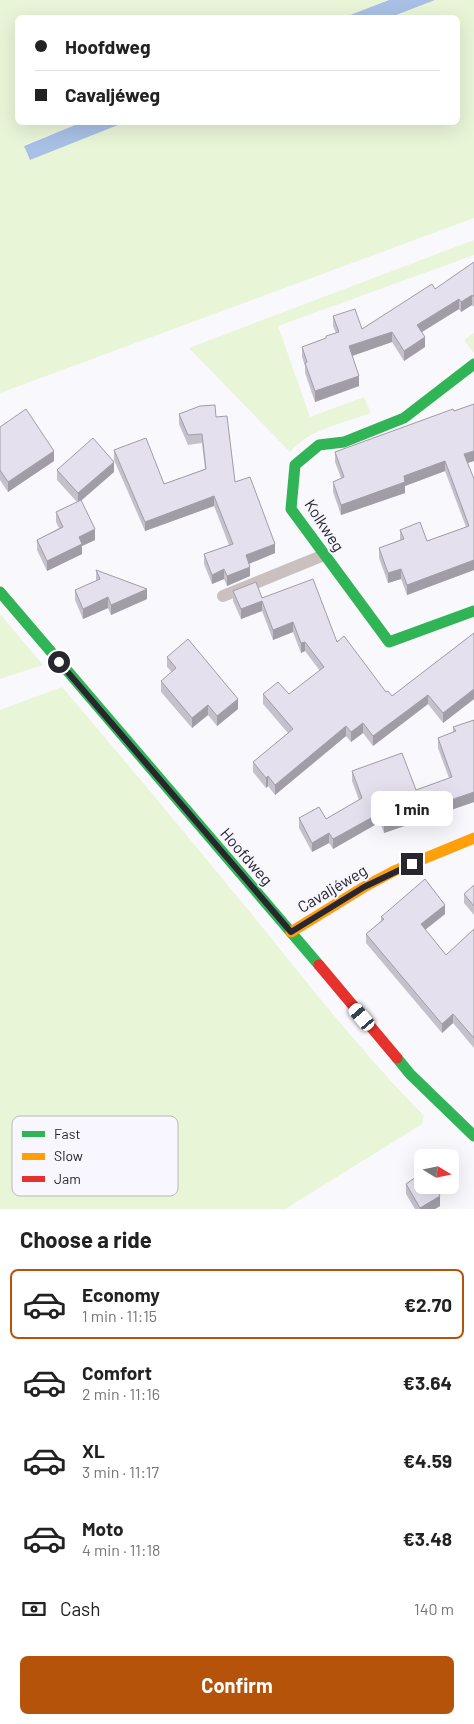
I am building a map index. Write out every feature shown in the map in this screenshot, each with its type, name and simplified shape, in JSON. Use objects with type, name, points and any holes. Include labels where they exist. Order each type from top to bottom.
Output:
[{"type":"street","name":"Kolkweg","points":[[474,364],[404,418],[344,442],[319,445],[295,465],[291,509],[389,642],[474,610]]},
{"type":"street","name":"Hoofdweg","points":[[0,592],[410,1074],[474,1136]]},
{"type":"street","name":"Cavaljéweg","points":[[291,932],[379,879],[428,856],[474,838]]},
{"type":"lane","points":[[222,596],[324,555]]},
{"type":"green space","points":[[0,0],[389,0],[350,15],[15,15],[15,125],[75,125],[24,145],[30,159],[118,125],[460,125],[460,15],[396,15],[435,0],[474,0],[474,218],[0,393]]},
{"type":"green space","points":[[474,240],[474,255],[278,326],[310,417],[364,397],[371,413],[317,432],[298,444],[290,452],[189,348]]},
{"type":"green space","points":[[474,333],[474,353],[464,340]]},
{"type":"green space","points":[[0,614],[43,665],[0,679]]},
{"type":"green space","points":[[62,687],[183,830],[337,1019],[424,1116],[422,1124],[285,1209],[0,1209],[0,710]]},
{"type":"water","points":[[389,0],[435,0],[396,15],[350,15]]},
{"type":"water","points":[[75,125],[118,125],[30,160],[24,146]]},
{"type":"building","points":[[474,262],[474,297],[472,295],[461,302],[459,299],[417,325],[425,337],[404,351],[392,332],[349,346],[359,376],[315,391],[305,363],[307,362],[302,347],[339,332],[333,316],[355,309],[362,329],[432,284],[435,289]]},
{"type":"building","points":[[474,404],[474,451],[464,454],[474,479],[474,560],[407,585],[401,569],[388,573],[379,548],[404,539],[400,530],[420,522],[427,541],[469,526],[445,461],[404,476],[405,482],[341,505],[333,482],[344,477],[335,452],[453,409],[454,411]]},
{"type":"building","points":[[215,405],[216,417],[227,416],[235,482],[250,477],[275,544],[246,555],[250,567],[227,576],[224,569],[212,575],[204,554],[233,544],[214,496],[145,522],[114,450],[146,438],[164,484],[206,469],[202,434],[188,435],[179,414],[200,406]]},
{"type":"building","points":[[26,409],[54,451],[8,482],[0,470],[0,427]]},
{"type":"building","points":[[93,438],[114,462],[78,493],[57,470]]},
{"type":"building","points":[[81,500],[95,529],[79,537],[82,544],[47,561],[37,540],[63,527],[56,512]]},
{"type":"building","points":[[96,570],[147,589],[111,605],[108,597],[83,609],[75,590],[100,579]]},
{"type":"building","points":[[313,579],[337,642],[344,636],[386,692],[388,691],[392,696],[474,633],[474,689],[443,713],[428,695],[373,736],[363,723],[351,732],[346,726],[275,785],[268,776],[266,778],[253,762],[293,729],[263,694],[278,682],[289,694],[324,667],[305,642],[301,643],[293,622],[273,630],[262,601],[241,609],[233,591],[256,582],[262,598]]},
{"type":"building","points":[[188,639],[238,699],[217,716],[208,705],[192,718],[161,681],[176,668],[167,657]]},
{"type":"building","points":[[474,720],[474,792],[384,823],[380,813],[333,839],[329,833],[312,843],[299,818],[319,807],[326,819],[362,798],[352,771],[402,753],[416,790],[452,777],[438,738],[456,731],[453,727]]},
{"type":"building","points":[[425,879],[445,905],[421,924],[446,955],[474,929],[474,1038],[453,1014],[442,1024],[366,934],[384,919],[381,917]]},
{"type":"building","points":[[474,885],[474,906],[464,894]]},
{"type":"building","points":[[414,1178],[414,1194],[439,1194],[440,1196],[420,1208],[406,1184]]},
{"type":"traffic: fast","points":[[474,364],[404,418],[344,442],[319,445],[295,465],[291,509],[389,642],[474,611]]},
{"type":"traffic: fast","points":[[0,592],[319,965]]},
{"type":"traffic: fast","points":[[397,1058],[410,1074],[474,1136]]},
{"type":"traffic: slow","points":[[291,932],[364,887],[394,871],[474,838]]},
{"type":"traffic: jam","points":[[319,965],[397,1058]]},
{"type":"route","points":[[59,662],[291,932],[364,887],[412,864]]}]
